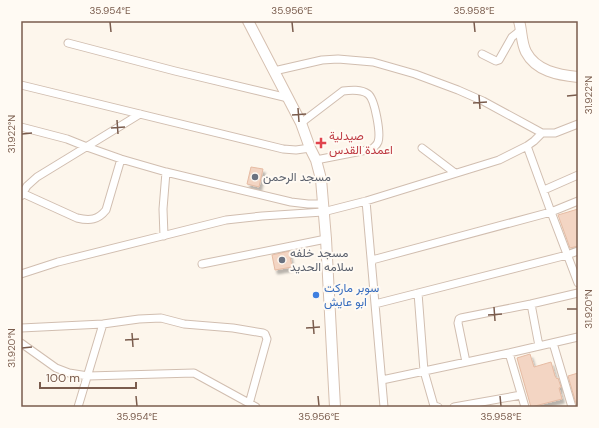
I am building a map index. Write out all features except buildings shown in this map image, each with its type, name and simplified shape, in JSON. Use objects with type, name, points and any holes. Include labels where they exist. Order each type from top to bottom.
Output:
[{"type":"street","points":[[248,21],[288,98],[316,160],[320,179],[326,239],[335,407]]},
{"type":"street","points":[[482,54],[496,61],[499,60],[520,25]]},
{"type":"street","points":[[520,25],[526,51],[537,65],[558,74],[578,77]]},
{"type":"street","points":[[68,43],[175,71],[288,98]]},
{"type":"street","points":[[274,71],[322,60],[338,59],[373,62],[415,74],[458,90],[542,133],[556,133],[578,124]]},
{"type":"street","points":[[21,85],[283,149],[296,150],[310,148]]},
{"type":"street","points":[[300,123],[344,91],[361,91],[367,94],[373,102],[378,144],[372,149],[316,160]]},
{"type":"street","points":[[121,159],[106,210],[96,219],[84,220],[77,218],[22,195],[27,186],[37,177],[140,114]]},
{"type":"street","points":[[21,127],[67,138],[121,159],[166,172],[291,202],[323,208]]},
{"type":"street","points":[[21,274],[58,262],[226,220],[366,201],[499,160],[527,146],[542,133]]},
{"type":"street","points":[[527,146],[578,283]]},
{"type":"street","points":[[422,148],[455,173]]},
{"type":"street","points":[[164,236],[163,209],[166,172]]},
{"type":"street","points":[[544,190],[578,175]]},
{"type":"street","points":[[366,201],[384,407]]},
{"type":"street","points":[[372,260],[551,212],[578,201]]},
{"type":"street","points":[[202,264],[326,239]]},
{"type":"street","points":[[375,304],[578,251]]},
{"type":"street","points":[[418,293],[424,371],[434,406],[438,407]]},
{"type":"street","points":[[466,362],[458,323],[459,319],[578,293]]},
{"type":"street","points":[[531,304],[539,346]]},
{"type":"street","points":[[21,328],[103,324],[139,319],[161,318],[184,324],[233,328],[266,334],[267,338],[253,405],[194,373],[88,376],[69,373],[56,368],[21,343]]},
{"type":"street","points":[[78,407],[103,324]]},
{"type":"street","points":[[382,380],[578,337]]},
{"type":"street","points":[[553,343],[572,407]]},
{"type":"street","points":[[510,353],[525,407]]},
{"type":"street","points":[[454,407],[521,395]]},
{"type":"place","name":"صيدلية اعمدة القدس","points":[[321,143]]},
{"type":"place","name":"مسجد الرحمن","points":[[255,177]]},
{"type":"place","name":"مسجد خلفه سلامه الحديد","points":[[282,260]]},
{"type":"place","name":"سوبر ماركت ابو عايش","points":[[316,295]]}]
